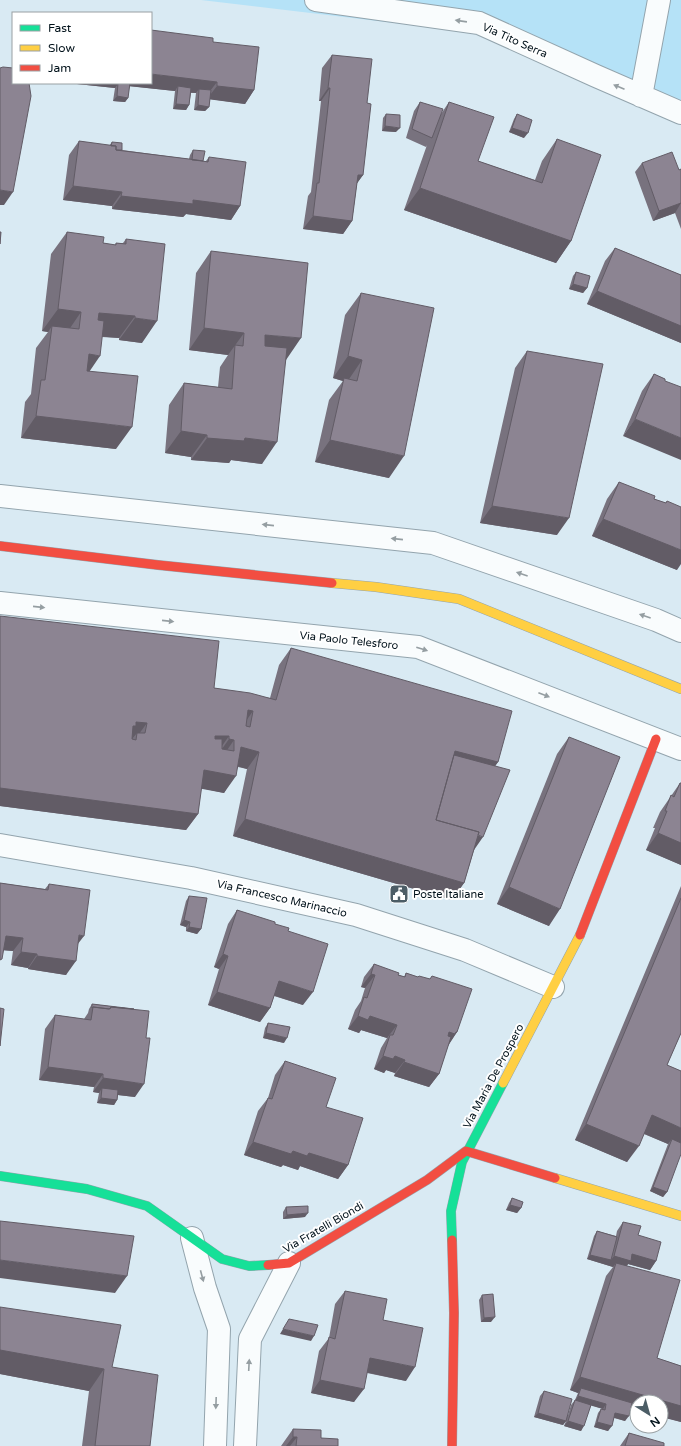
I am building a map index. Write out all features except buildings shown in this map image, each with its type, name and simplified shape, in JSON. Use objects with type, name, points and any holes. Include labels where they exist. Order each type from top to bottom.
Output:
[{"type":"street","name":"Via Tito Serra","points":[[316,0],[478,23],[681,113]]},
{"type":"street","points":[[641,96],[659,0]]},
{"type":"street","points":[[0,496],[433,543],[656,620],[681,631]]},
{"type":"street","points":[[0,546],[158,565],[376,587],[459,599],[681,689]]},
{"type":"street","name":"Via Paolo Telesforo","points":[[0,603],[418,647],[681,749]]},
{"type":"street","name":"Via Maria De Prospero","points":[[452,1446],[454,1313],[450,1211],[462,1162],[580,936],[656,739]]},
{"type":"street","name":"Via Francesco Marinaccio","points":[[0,845],[191,878],[356,915],[464,950],[553,987]]},
{"type":"street","points":[[468,1151],[681,1216]]},
{"type":"street","name":"Via Fratelli Biondi","points":[[0,1176],[87,1189],[147,1206],[222,1259],[249,1266],[289,1263],[427,1180],[468,1151]]},
{"type":"street","points":[[192,1238],[205,1288],[219,1329],[214,1446]]},
{"type":"street","points":[[245,1446],[250,1338],[289,1263]]},
{"type":"street","points":[[219,1329],[250,1338]]},
{"type":"shaded area","points":[[201,0],[651,0],[637,77],[629,89],[482,21],[453,30]]},
{"type":"shaded area","points":[[666,0],[681,0],[681,108],[648,94]]},
{"type":"traffic: fast","points":[[452,1240],[451,1211],[462,1162],[503,1083]]},
{"type":"traffic: fast","points":[[0,1176],[87,1189],[147,1206],[222,1259],[249,1266],[268,1265]]},
{"type":"traffic: slow","points":[[332,583],[376,587],[459,599],[681,689]]},
{"type":"traffic: slow","points":[[503,1083],[580,935]]},
{"type":"traffic: slow","points":[[555,1178],[681,1216]]},
{"type":"traffic: jam","points":[[0,546],[158,565],[332,583]]},
{"type":"traffic: jam","points":[[580,935],[656,739]]},
{"type":"traffic: jam","points":[[268,1265],[289,1263],[427,1180],[466,1151],[555,1178]]},
{"type":"traffic: jam","points":[[452,1240],[454,1313],[452,1446]]},
{"type":"place","name":"Poste Italiane","points":[[399,894]]}]
